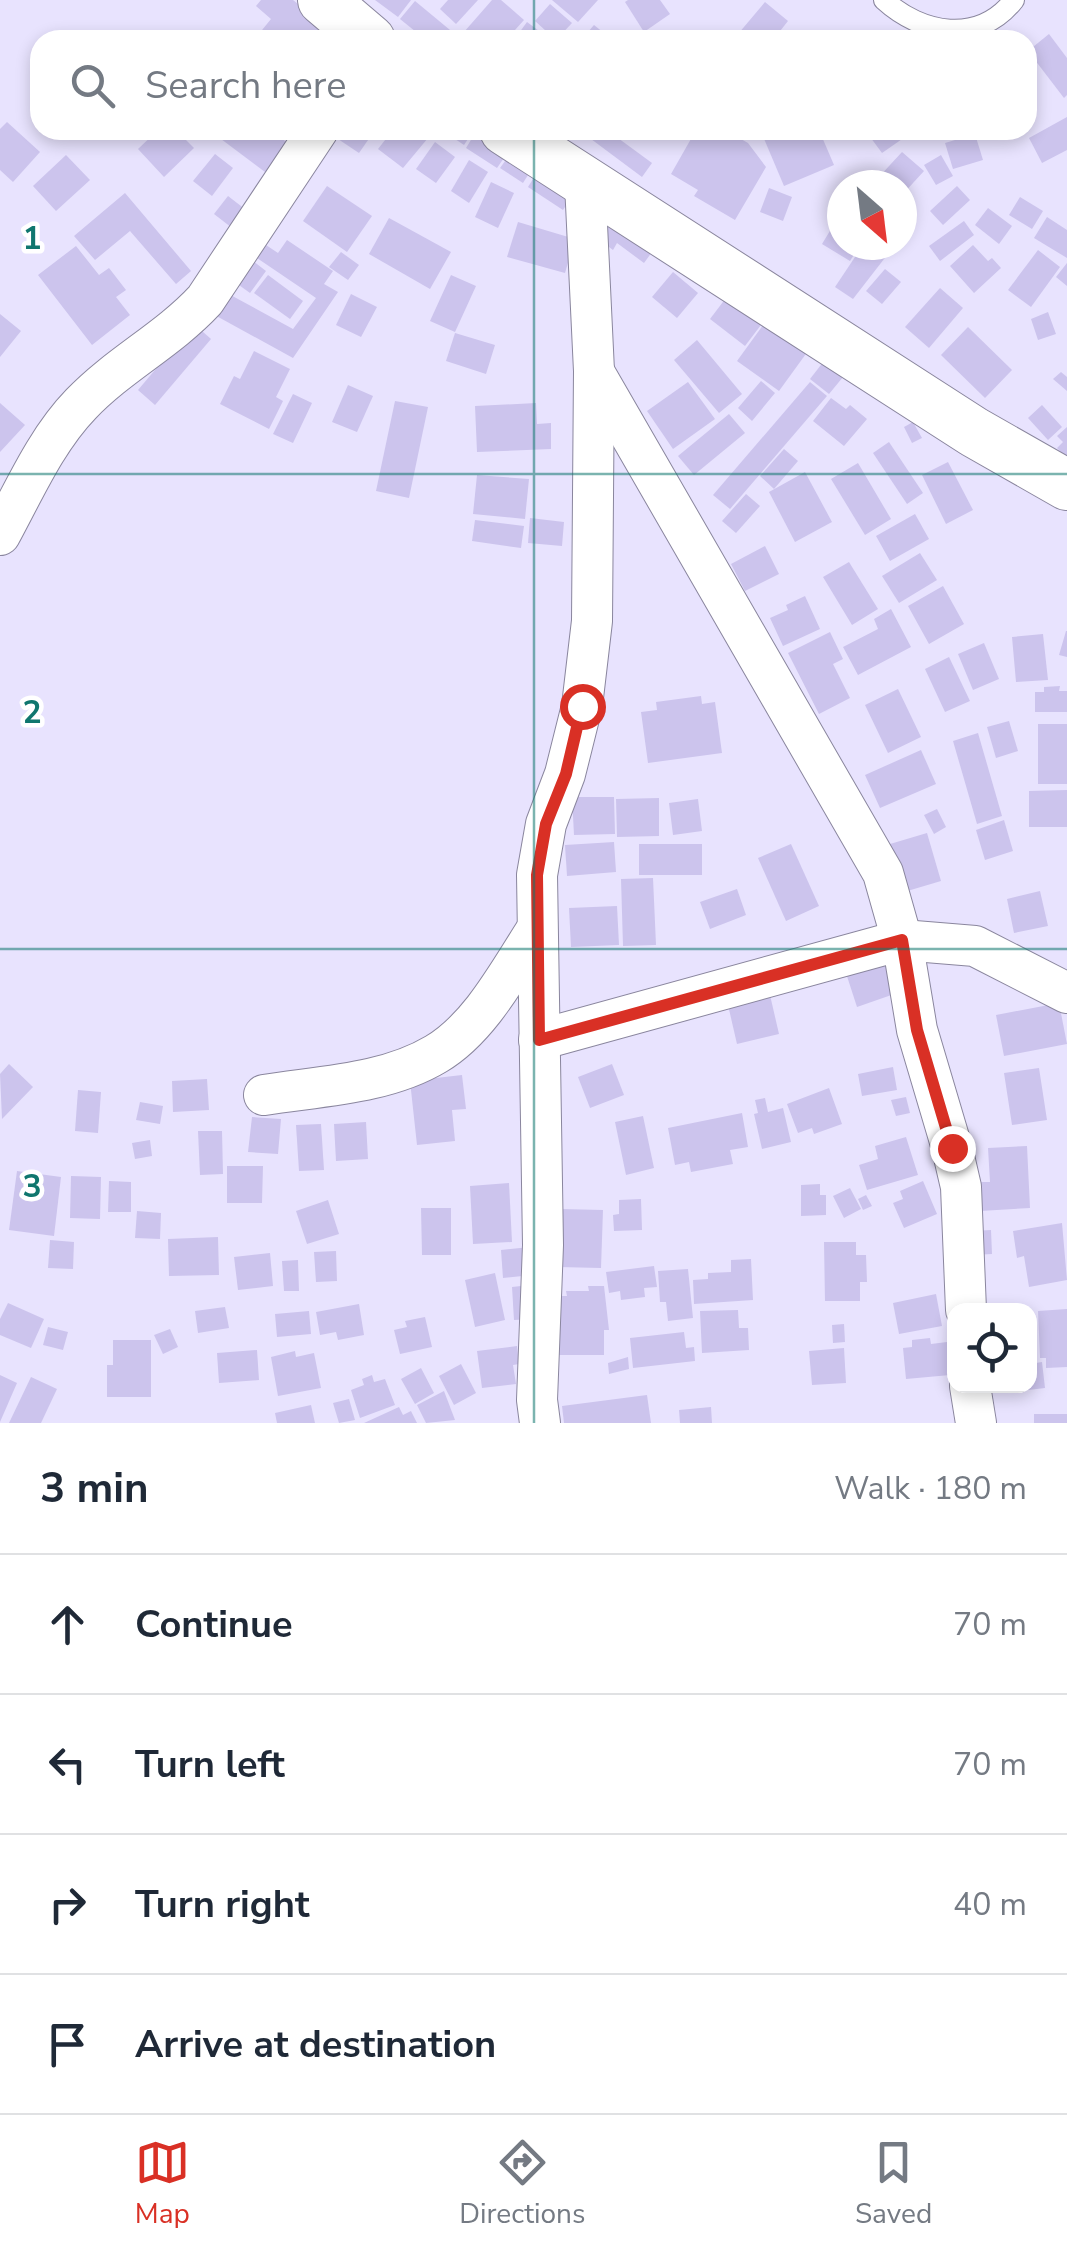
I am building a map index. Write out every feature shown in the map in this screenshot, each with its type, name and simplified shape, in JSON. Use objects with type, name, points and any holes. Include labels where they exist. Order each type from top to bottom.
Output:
[{"type":"street","points":[[323,0],[358,30]]},
{"type":"street","points":[[0,535],[57,433],[81,404],[186,320],[205,300],[311,140]]},
{"type":"street","points":[[520,140],[974,432],[1067,485]]},
{"type":"street","points":[[540,1423],[537,1400],[543,1245],[537,875],[546,824],[566,774],[582,706],[592,621],[594,371],[585,183]]},
{"type":"street","points":[[594,371],[883,873],[902,940],[917,1030],[960,1187],[966,1303]]},
{"type":"street","points":[[264,1095],[372,1078],[405,1070],[438,1053],[463,1031],[496,991],[537,930]]},
{"type":"street","points":[[539,1040],[902,940],[975,946],[1067,993]]},
{"type":"street","points":[[971,1393],[976,1423]]},
{"type":"lane","points":[[884,0],[905,19],[943,30],[979,26],[1007,9],[1014,0]]},
{"type":"building","points":[[261,0],[293,0],[330,30],[262,30],[271,19],[256,6]]},
{"type":"building","points":[[375,0],[411,0],[398,17]]},
{"type":"building","points":[[448,0],[478,0],[456,24],[440,9]]},
{"type":"building","points":[[492,0],[501,0],[524,20],[515,30],[466,30]]},
{"type":"building","points":[[552,0],[598,0],[578,22]]},
{"type":"building","points":[[660,0],[670,14],[643,30],[625,2]]},
{"type":"building","points":[[415,1],[450,30],[414,30],[400,19]]},
{"type":"building","points":[[765,2],[788,21],[781,30],[741,30]]},
{"type":"building","points":[[550,4],[572,23],[565,30],[545,30],[535,21]]},
{"type":"building","points":[[527,22],[538,30],[521,30]]},
{"type":"building","points":[[1049,34],[1067,58],[1064,98],[1037,63],[1037,44]]},
{"type":"building","points":[[1067,117],[1067,150],[1042,163],[1030,140],[1037,140],[1037,134]]},
{"type":"building","points":[[7,122],[40,152],[13,182],[0,170],[0,129]]},
{"type":"building","points":[[147,140],[186,140],[194,148],[164,177],[138,149]]},
{"type":"building","points":[[222,140],[284,140],[299,152],[277,181]]},
{"type":"building","points":[[340,140],[368,140],[359,153]]},
{"type":"building","points":[[385,140],[426,140],[403,168],[378,149]]},
{"type":"building","points":[[471,140],[513,145],[497,168],[466,148]]},
{"type":"building","points":[[592,140],[621,140],[652,163],[642,177]]},
{"type":"building","points":[[690,140],[743,140],[766,167],[735,220],[694,196],[698,190],[671,174]]},
{"type":"building","points":[[765,140],[823,140],[834,165],[784,186]]},
{"type":"building","points":[[872,140],[901,140],[882,153]]},
{"type":"building","points":[[977,140],[983,160],[953,169],[945,143]]},
{"type":"building","points":[[435,142],[455,157],[436,183],[416,169]]},
{"type":"building","points":[[513,150],[535,164],[523,183],[500,168]]},
{"type":"building","points":[[902,152],[924,171],[917,179],[917,170],[885,170]]},
{"type":"building","points":[[215,154],[233,168],[212,196],[193,181]]},
{"type":"building","points":[[66,155],[90,180],[56,211],[33,186]]},
{"type":"building","points":[[941,155],[953,176],[936,185],[924,165]]},
{"type":"building","points":[[469,160],[488,172],[469,203],[451,191]]},
{"type":"building","points":[[541,166],[573,195],[563,210],[528,187]]},
{"type":"building","points":[[491,182],[514,193],[498,228],[475,217]]},
{"type":"building","points":[[327,186],[372,216],[347,252],[303,221]]},
{"type":"building","points":[[957,186],[970,200],[943,225],[930,211]]},
{"type":"building","points":[[769,188],[792,197],[783,221],[760,212]]},
{"type":"building","points":[[125,193],[191,271],[176,284],[130,231],[95,260],[74,236]]},
{"type":"building","points":[[228,196],[250,213],[236,231],[214,214]]},
{"type":"building","points":[[1020,197],[1043,211],[1032,229],[1009,215]]},
{"type":"building","points":[[988,208],[1012,226],[999,244],[975,225]]},
{"type":"building","points":[[1047,217],[1067,230],[1067,258],[1034,238]]},
{"type":"building","points":[[389,218],[451,252],[430,289],[369,254]]},
{"type":"building","points":[[609,220],[652,252],[644,263],[617,243],[613,250],[597,238]]},
{"type":"building","points":[[964,221],[974,235],[940,261],[929,246]]},
{"type":"building","points":[[518,222],[575,239],[565,273],[507,257]]},
{"type":"building","points":[[287,240],[333,271],[324,284],[338,292],[293,358],[211,313],[225,292],[293,329],[316,298],[251,254],[260,241],[278,253]]},
{"type":"building","points":[[973,245],[1001,268],[974,293],[950,266]]},
{"type":"building","points":[[76,246],[99,275],[109,268],[126,290],[116,297],[130,315],[92,345],[38,275]]},
{"type":"building","points":[[1038,250],[1060,267],[1031,307],[1008,290]]},
{"type":"building","points":[[341,252],[359,265],[348,280],[329,267]]},
{"type":"building","points":[[248,257],[266,271],[250,293],[232,280]]},
{"type":"building","points":[[853,260],[883,260],[853,299],[835,287]]},
{"type":"building","points":[[1067,263],[1067,286],[1056,277]]},
{"type":"building","points":[[885,269],[901,282],[882,304],[866,291]]},
{"type":"building","points":[[673,272],[698,293],[677,318],[652,297]]},
{"type":"building","points":[[268,275],[303,301],[290,319],[254,293]]},
{"type":"building","points":[[451,275],[476,286],[455,332],[430,321]]},
{"type":"building","points":[[940,288],[963,308],[929,348],[905,327]]},
{"type":"building","points":[[732,290],[767,317],[745,346],[710,319]]},
{"type":"building","points":[[351,294],[377,307],[361,337],[336,325]]},
{"type":"building","points":[[774,310],[816,340],[779,391],[737,361]]},
{"type":"building","points":[[1048,312],[1056,334],[1038,340],[1031,319]]},
{"type":"building","points":[[0,314],[21,331],[0,357]]},
{"type":"building","points":[[194,324],[211,339],[155,405],[138,390]]},
{"type":"building","points":[[968,327],[1012,370],[985,398],[941,355]]},
{"type":"building","points":[[455,333],[495,345],[486,374],[446,361]]},
{"type":"building","points":[[697,340],[742,394],[719,413],[674,360]]},
{"type":"building","points":[[254,351],[290,369],[276,397],[283,401],[269,429],[220,404],[234,376],[240,379]]},
{"type":"building","points":[[824,361],[843,377],[829,394],[810,379]]},
{"type":"building","points":[[1061,372],[1067,377],[1067,391],[1053,379]]},
{"type":"building","points":[[761,381],[775,393],[752,421],[738,408]]},
{"type":"building","points":[[688,382],[715,419],[673,449],[647,411]]},
{"type":"building","points":[[810,382],[827,396],[730,509],[713,495]]},
{"type":"building","points":[[348,385],[373,396],[357,432],[332,422]]},
{"type":"building","points":[[293,394],[312,403],[293,443],[273,434]]},
{"type":"building","points":[[831,398],[846,409],[850,405],[867,419],[844,446],[813,421]]},
{"type":"building","points":[[395,401],[428,407],[409,498],[376,491]]},
{"type":"building","points":[[0,403],[25,425],[0,452]]},
{"type":"building","points":[[536,403],[537,424],[551,423],[551,449],[477,452],[475,406]]},
{"type":"building","points":[[1042,405],[1062,427],[1048,440],[1028,418]]},
{"type":"building","points":[[729,414],[745,433],[694,475],[678,456]]},
{"type":"building","points":[[913,422],[922,438],[912,443],[904,427]]},
{"type":"building","points":[[1067,427],[1067,459],[1057,448],[1063,442],[1057,436]]},
{"type":"building","points":[[889,442],[923,493],[907,504],[873,453]]},
{"type":"building","points":[[784,449],[798,461],[774,489],[760,476]]},
{"type":"building","points":[[948,462],[973,510],[946,524],[922,475]]},
{"type":"building","points":[[858,463],[891,519],[865,535],[831,479]]},
{"type":"building","points":[[805,472],[832,522],[795,542],[769,492]]},
{"type":"building","points":[[477,475],[529,479],[525,519],[473,514]]},
{"type":"building","points":[[746,494],[760,506],[736,533],[722,521]]},
{"type":"building","points":[[915,514],[929,539],[890,561],[876,536]]},
{"type":"building","points":[[530,518],[564,522],[562,546],[528,543]]},
{"type":"building","points":[[475,520],[524,526],[521,548],[472,541]]},
{"type":"building","points":[[765,546],[779,574],[745,591],[731,564]]},
{"type":"building","points":[[920,553],[937,580],[899,603],[882,576]]},
{"type":"building","points":[[849,562],[878,609],[852,625],[823,577]]},
{"type":"building","points":[[943,586],[964,624],[929,644],[908,606]]},
{"type":"building","points":[[805,596],[820,629],[783,646],[770,618]]},
{"type":"building","points":[[891,609],[911,647],[858,675],[843,647],[878,629],[874,619]]},
{"type":"building","points":[[1067,631],[1067,657],[1059,655]]},
{"type":"building","points":[[830,632],[843,659],[833,664],[850,698],[819,714],[788,653]]},
{"type":"building","points":[[1043,634],[1048,680],[1016,682],[1012,637]]},
{"type":"building","points":[[984,643],[999,679],[973,690],[958,654]]},
{"type":"building","points":[[949,657],[970,701],[945,712],[925,669]]},
{"type":"building","points":[[1060,686],[1059,691],[1067,691],[1067,712],[1035,712],[1035,692]]},
{"type":"building","points":[[898,689],[921,737],[888,753],[865,705]]},
{"type":"building","points":[[701,696],[702,704],[715,702],[722,753],[648,763],[641,712],[657,710],[656,702]]},
{"type":"building","points":[[1009,721],[1018,751],[996,758],[987,727]]},
{"type":"building","points":[[1038,724],[1067,724],[1067,784],[1038,784]]},
{"type":"building","points":[[978,733],[1002,816],[977,824],[953,741]]},
{"type":"building","points":[[921,750],[936,784],[880,808],[865,775]]},
{"type":"building","points":[[1067,790],[1067,827],[1029,827],[1029,791]]},
{"type":"building","points":[[572,797],[614,797],[615,834],[574,835]]},
{"type":"building","points":[[659,798],[659,836],[617,837],[616,799]]},
{"type":"building","points":[[698,799],[702,831],[673,835],[669,803]]},
{"type":"building","points":[[937,809],[946,827],[934,834],[924,815]]},
{"type":"building","points":[[1004,820],[1013,851],[985,860],[976,830]]},
{"type":"building","points":[[927,833],[941,881],[904,892],[890,844]]},
{"type":"building","points":[[614,842],[616,872],[567,876],[565,845]]},
{"type":"building","points":[[639,844],[702,844],[702,875],[639,875]]},
{"type":"building","points":[[791,844],[819,906],[786,921],[758,858]]},
{"type":"building","points":[[653,878],[656,945],[623,946],[621,879]]},
{"type":"building","points":[[737,889],[746,915],[710,929],[700,902]]},
{"type":"building","points":[[1040,891],[1048,926],[1014,933],[1007,899]]},
{"type":"building","points":[[617,906],[619,945],[571,947],[569,908]]},
{"type":"building","points":[[887,953],[900,992],[857,1007],[844,967]]},
{"type":"building","points":[[770,995],[779,1034],[737,1044],[728,1005]]},
{"type":"building","points":[[1059,1003],[1067,1044],[1004,1056],[996,1015]]},
{"type":"building","points":[[9,1064],[33,1087],[2,1119],[0,1074]]},
{"type":"building","points":[[612,1064],[624,1095],[590,1108],[578,1077]]},
{"type":"building","points":[[893,1067],[897,1090],[862,1096],[858,1074]]},
{"type":"building","points":[[1039,1068],[1047,1120],[1012,1125],[1004,1073]]},
{"type":"building","points":[[462,1075],[466,1109],[452,1110],[455,1141],[417,1145],[410,1081]]},
{"type":"building","points":[[207,1079],[209,1110],[173,1112],[172,1081]]},
{"type":"building","points":[[829,1088],[842,1124],[814,1134],[812,1128],[798,1133],[787,1104]]},
{"type":"building","points":[[78,1090],[101,1092],[98,1133],[75,1131]]},
{"type":"building","points":[[906,1097],[910,1113],[896,1116],[891,1100]]},
{"type":"building","points":[[765,1098],[768,1112],[783,1108],[791,1142],[762,1149],[754,1114],[758,1113],[755,1100]]},
{"type":"building","points":[[140,1102],[163,1106],[160,1124],[136,1120]]},
{"type":"building","points":[[742,1113],[748,1147],[730,1150],[733,1164],[691,1172],[689,1162],[675,1165],[668,1128]]},
{"type":"building","points":[[643,1116],[654,1168],[626,1175],[615,1122]]},
{"type":"building","points":[[252,1117],[281,1119],[278,1154],[248,1152]]},
{"type":"building","points":[[366,1122],[368,1159],[336,1161],[334,1124]]},
{"type":"building","points":[[321,1124],[324,1170],[299,1171],[296,1125]]},
{"type":"building","points":[[198,1131],[222,1131],[223,1174],[200,1175]]},
{"type":"building","points":[[906,1137],[918,1175],[867,1190],[859,1165],[878,1159],[875,1146]]},
{"type":"building","points":[[150,1140],[152,1156],[135,1159],[132,1143]]},
{"type":"building","points":[[1027,1146],[1030,1208],[980,1211],[978,1182],[990,1182],[988,1148]]},
{"type":"building","points":[[227,1166],[263,1166],[262,1203],[227,1203]]},
{"type":"building","points":[[17,1171],[61,1177],[54,1236],[9,1230]]},
{"type":"building","points":[[71,1176],[101,1177],[100,1219],[70,1218]]},
{"type":"building","points":[[109,1181],[131,1182],[131,1212],[108,1212]]},
{"type":"building","points":[[923,1181],[937,1214],[904,1228],[893,1203],[903,1199],[900,1191]]},
{"type":"building","points":[[509,1183],[512,1242],[473,1244],[470,1186]]},
{"type":"building","points":[[820,1184],[820,1195],[826,1195],[826,1215],[801,1216],[801,1185]]},
{"type":"building","points":[[850,1188],[861,1209],[844,1218],[833,1196]]},
{"type":"building","points":[[866,1195],[872,1206],[863,1210],[858,1199]]},
{"type":"building","points":[[641,1199],[642,1230],[614,1231],[613,1215],[619,1214],[619,1200]]},
{"type":"building","points":[[328,1200],[339,1234],[307,1244],[296,1211]]},
{"type":"building","points":[[421,1208],[451,1208],[451,1255],[422,1255]]},
{"type":"building","points":[[560,1209],[603,1210],[601,1268],[558,1267]]},
{"type":"building","points":[[137,1211],[161,1213],[160,1239],[135,1238]]},
{"type":"building","points":[[1062,1223],[1067,1280],[1029,1287],[1024,1256],[1017,1258],[1013,1231]]},
{"type":"building","points":[[991,1230],[992,1254],[974,1255],[972,1231]]},
{"type":"building","points":[[218,1237],[219,1275],[169,1276],[168,1239]]},
{"type":"building","points":[[50,1240],[74,1242],[73,1269],[48,1268]]},
{"type":"building","points":[[824,1242],[856,1242],[856,1255],[866,1255],[867,1282],[860,1282],[860,1301],[825,1301]]},
{"type":"building","points":[[530,1247],[532,1275],[503,1278],[501,1250]]},
{"type":"building","points":[[336,1251],[337,1281],[316,1282],[314,1252]]},
{"type":"building","points":[[270,1253],[273,1286],[238,1290],[234,1257]]},
{"type":"building","points":[[751,1259],[753,1300],[694,1304],[693,1280],[708,1279],[708,1273],[731,1272],[731,1260]]},
{"type":"building","points":[[298,1260],[299,1291],[284,1291],[282,1261]]},
{"type":"building","points":[[654,1266],[657,1287],[644,1288],[645,1297],[621,1300],[620,1291],[609,1293],[606,1272]]},
{"type":"building","points":[[688,1269],[693,1318],[668,1321],[666,1302],[660,1302],[658,1271]]},
{"type":"building","points":[[495,1273],[505,1320],[475,1327],[465,1280]]},
{"type":"building","points":[[530,1285],[532,1319],[514,1320],[512,1287]]},
{"type":"building","points":[[588,1286],[604,1286],[609,1330],[604,1330],[604,1355],[556,1355],[555,1296],[567,1296],[566,1291],[589,1291]]},
{"type":"building","points":[[936,1294],[942,1326],[899,1334],[893,1303]]},
{"type":"building","points":[[8,1303],[44,1319],[31,1348],[0,1335],[0,1319]]},
{"type":"building","points":[[359,1304],[364,1335],[338,1340],[336,1332],[320,1335],[316,1312]]},
{"type":"building","points":[[225,1307],[229,1328],[198,1333],[195,1311]]},
{"type":"building","points":[[1067,1309],[1067,1367],[1046,1368],[1046,1358],[1040,1358],[1038,1311]]},
{"type":"building","points":[[738,1310],[739,1328],[748,1328],[749,1350],[702,1353],[700,1311]]},
{"type":"building","points":[[309,1311],[311,1334],[277,1337],[275,1314]]},
{"type":"building","points":[[425,1317],[432,1347],[400,1354],[394,1330],[407,1327],[405,1321]]},
{"type":"building","points":[[844,1324],[845,1342],[833,1343],[832,1325]]},
{"type":"building","points":[[48,1327],[68,1332],[63,1350],[43,1345]]},
{"type":"building","points":[[170,1329],[178,1347],[163,1354],[154,1335]]},
{"type":"building","points":[[684,1332],[686,1348],[694,1347],[695,1361],[633,1368],[630,1338]]},
{"type":"building","points":[[930,1338],[931,1344],[947,1342],[947,1375],[906,1379],[903,1348],[912,1347],[912,1340]]},
{"type":"building","points":[[113,1340],[151,1340],[151,1397],[107,1397],[107,1365],[113,1365]]},
{"type":"building","points":[[517,1346],[519,1364],[513,1365],[516,1384],[482,1388],[477,1351]]},
{"type":"building","points":[[844,1348],[846,1383],[812,1385],[809,1351]]},
{"type":"building","points":[[257,1350],[259,1380],[219,1383],[217,1353]]},
{"type":"building","points":[[295,1351],[296,1357],[314,1353],[321,1388],[278,1396],[271,1357]]},
{"type":"building","points":[[628,1357],[629,1369],[609,1374],[608,1363]]},
{"type":"building","points":[[1042,1362],[1045,1388],[1037,1389],[1037,1363]]},
{"type":"building","points":[[461,1364],[476,1393],[454,1405],[439,1376]]},
{"type":"building","points":[[421,1368],[434,1393],[415,1404],[401,1379]]},
{"type":"building","points":[[0,1375],[17,1383],[0,1422]]},
{"type":"building","points":[[372,1375],[374,1382],[385,1379],[395,1405],[360,1418],[351,1390],[364,1385],[362,1379]]},
{"type":"building","points":[[31,1377],[57,1389],[41,1423],[9,1423]]},
{"type":"building","points":[[444,1391],[455,1420],[426,1423],[417,1405]]},
{"type":"building","points":[[647,1395],[651,1423],[564,1423],[562,1406]]},
{"type":"building","points":[[349,1399],[355,1420],[339,1423],[333,1403]]},
{"type":"building","points":[[311,1405],[315,1423],[277,1423],[275,1413]]},
{"type":"building","points":[[399,1407],[403,1415],[411,1411],[417,1423],[364,1423]]},
{"type":"building","points":[[711,1407],[712,1423],[680,1423],[679,1410]]},
{"type":"building","points":[[1034,1414],[1067,1414],[1067,1423],[1034,1423]]},
{"type":"route","points":[[582,706],[566,774],[546,824],[537,875],[539,1040],[902,940],[917,1030],[952,1148]]}]
